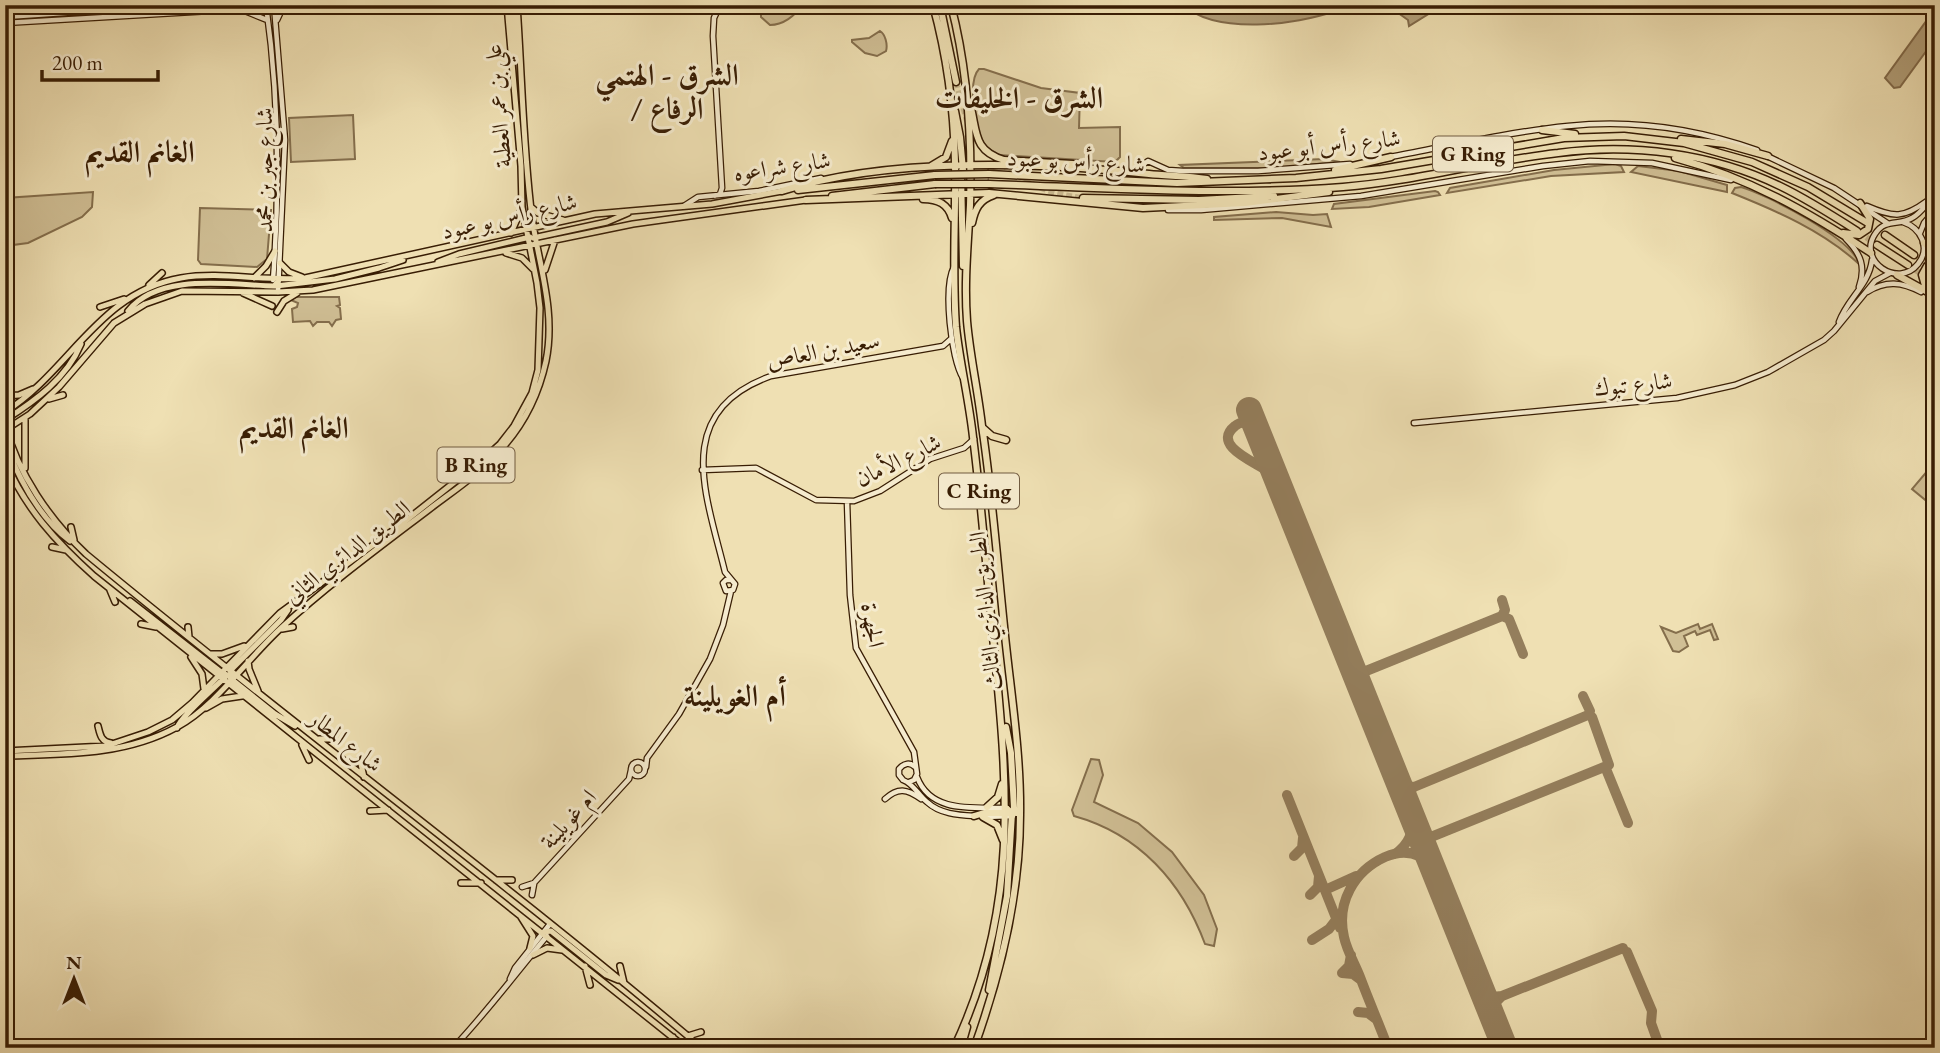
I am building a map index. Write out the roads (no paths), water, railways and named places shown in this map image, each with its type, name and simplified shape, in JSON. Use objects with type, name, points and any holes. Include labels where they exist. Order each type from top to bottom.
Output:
[{"type":"highway","name":"C Ring","points":[[933,5],[942,43],[954,130],[963,166]]},
{"type":"highway","points":[[940,5],[957,82]]},
{"type":"highway","name":"C Ring","points":[[951,5],[963,57],[968,103],[963,166]]},
{"type":"highway","points":[[950,96],[958,123],[963,166]]},
{"type":"highway","points":[[968,103],[972,109],[977,139],[994,156],[1004,160],[1066,163],[1088,168]]},
{"type":"highway","points":[[923,168],[946,157],[954,130]]},
{"type":"highway","points":[[1542,130],[1587,136]]},
{"type":"highway","name":"شارع رأس بو عبود","points":[[782,191],[935,175],[989,174],[1177,183],[1296,178],[1381,169],[1542,141],[1587,136],[1650,138],[1703,147],[1766,167],[1808,187],[1866,222]]},
{"type":"highway","points":[[1650,138],[1725,144],[1768,156]]},
{"type":"highway","name":"شارع رأس بو عبود","points":[[806,200],[935,184],[1205,192],[1344,187],[1558,153],[1604,149],[1653,152],[1713,162],[1756,176],[1817,206],[1857,231]]},
{"type":"highway","points":[[1653,152],[1724,173],[1794,204],[1872,256]]},
{"type":"highway","points":[[1296,178],[1391,157]]},
{"type":"highway","points":[[782,191],[849,177],[963,166],[1088,168],[1217,182]]},
{"type":"highway","name":"الطريق الدائري الثالث","points":[[963,166],[962,193],[969,235],[967,324],[983,427],[1014,729],[1013,907],[1005,944],[974,1048]]},
{"type":"highway","name":"الطريق الدائري الثالث","points":[[954,1048],[983,976],[995,926],[1005,848],[1013,812],[1004,775],[1002,715],[974,439],[957,330],[954,223],[962,193],[963,166]]},
{"type":"highway","points":[[806,200],[962,193],[1015,195],[1143,208],[1245,202],[1344,187]]},
{"type":"highway","points":[[1083,198],[1199,200],[1324,192]]},
{"type":"highway","points":[[962,193],[962,259],[966,278]]},
{"type":"highway","points":[[969,235],[975,211],[981,201],[995,195],[1015,195]]},
{"type":"highway","points":[[869,197],[935,200],[948,208],[954,223]]},
{"type":"highway","points":[[1838,231],[1856,235],[1868,229],[1870,219],[1860,203]]},
{"type":"highway","points":[[1885,235],[1914,255]]},
{"type":"highway","points":[[1924,243],[1935,250]]},
{"type":"highway","points":[[1877,245],[1908,265]]},
{"type":"highway","points":[[1933,296],[1924,285],[1922,275],[1927,266],[1934,266]]},
{"type":"highway","points":[[1894,274],[1933,296]]},
{"type":"highway","points":[[1926,277],[1935,284]]},
{"type":"highway","points":[[983,427],[992,436],[1006,440]]},
{"type":"highway","points":[[974,816],[1013,812],[1011,753],[1002,715]]},
{"type":"highway","points":[[986,807],[999,796],[1004,775]]},
{"type":"highway","points":[[983,817],[998,827],[1005,848]]},
{"type":"highway","points":[[961,1048],[971,1011]]},
{"type":"main road","name":"علي بن عمر العطية","points":[[512,5],[534,229]]},
{"type":"main road","name":"علي بن عمر العطية","points":[[512,5],[522,207],[527,242]]},
{"type":"main road","name":"شارع رأس بو عبود","points":[[275,286],[607,212],[739,200],[782,191]]},
{"type":"main road","name":"شارع رأس بو عبود","points":[[275,286],[299,292],[500,252],[537,240],[555,240],[633,224],[806,200]]},
{"type":"main road","points":[[510,234],[522,207]]},
{"type":"main road","points":[[531,207],[545,216],[568,222]]},
{"type":"main road","points":[[537,240],[607,222],[632,211]]},
{"type":"main road","points":[[426,267],[459,254],[527,242],[534,229]]},
{"type":"main road","name":"الطريق الدائري الثاني","points":[[5,753],[90,748],[121,743],[159,728],[172,720],[204,690],[248,661],[279,629],[350,569],[484,467],[517,429],[534,400],[547,355],[548,313],[544,273],[534,229]]},
{"type":"main road","points":[[544,273],[555,240]]},
{"type":"main road","name":"الطريق الدائري الثاني","points":[[5,753],[99,752],[148,740],[177,727],[203,708],[248,644],[288,607],[399,526],[500,444],[514,426],[531,393],[538,370],[540,308],[527,242]]},
{"type":"main road","points":[[253,279],[266,266],[275,251]]},
{"type":"main road","points":[[500,252],[522,258],[535,273]]},
{"type":"main road","points":[[127,313],[159,298],[183,291],[237,291],[312,283],[379,268],[415,254]]},
{"type":"main road","points":[[280,263],[289,272],[305,278]]},
{"type":"main road","points":[[145,289],[162,273]]},
{"type":"main road","points":[[100,307],[166,282],[190,277],[253,279],[275,286]]},
{"type":"main road","points":[[5,427],[25,417],[46,400],[109,328],[142,299],[178,286],[209,283],[275,286]]},
{"type":"main road","points":[[237,291],[272,306]]},
{"type":"main road","points":[[276,312],[286,300],[299,292]]},
{"type":"main road","points":[[5,412],[42,384],[102,319],[130,297]]},
{"type":"main road","points":[[5,427],[50,386],[72,360],[82,341]]},
{"type":"main road","points":[[5,396],[21,395],[42,384]]},
{"type":"main road","points":[[46,400],[63,395]]},
{"type":"main road","points":[[25,417],[25,474]]},
{"type":"main road","name":"شارع المطار","points":[[5,427],[25,474],[51,515],[77,545],[210,654],[243,696],[514,909],[550,930],[622,982],[702,1048]]},
{"type":"main road","points":[[5,443],[23,482],[41,511],[57,531],[77,545]]},
{"type":"main road","name":"شارع المطار","points":[[5,461],[31,510],[66,550],[116,598],[185,649],[259,694],[496,880],[550,930],[566,951],[687,1048]]},
{"type":"main road","points":[[71,527],[77,545]]},
{"type":"main road","points":[[52,547],[66,550]]},
{"type":"main road","points":[[116,598],[141,608],[280,718],[305,731]]},
{"type":"main road","points":[[147,604],[159,605]]},
{"type":"main road","points":[[307,605],[308,613]]},
{"type":"main road","points":[[177,727],[181,718],[281,620],[288,607]]},
{"type":"main road","points":[[141,624],[159,628]]},
{"type":"main road","points":[[188,627],[189,637]]},
{"type":"main road","points":[[279,629],[293,627]]},
{"type":"main road","points":[[210,654],[224,654],[248,644]]},
{"type":"main road","points":[[185,649],[201,671],[204,690]]},
{"type":"main road","points":[[248,661],[259,694]]},
{"type":"main road","points":[[203,708],[209,708],[222,699],[243,696]]},
{"type":"main road","points":[[98,726],[104,741],[121,743]]},
{"type":"main road","points":[[317,739],[333,739]]},
{"type":"main road","points":[[301,742],[309,760]]},
{"type":"main road","points":[[360,760],[364,777]]},
{"type":"main road","points":[[370,811],[388,810]]},
{"type":"main road","points":[[496,880],[512,880]]},
{"type":"main road","points":[[461,883],[481,883]]},
{"type":"main road","points":[[514,909],[532,934],[530,948]]},
{"type":"main road","points":[[533,955],[547,948],[566,951]]},
{"type":"main road","points":[[585,966],[590,985]]},
{"type":"main road","points":[[620,966],[622,982]]},
{"type":"main road","points":[[688,1036],[701,1032]]},
{"type":"main road","points":[[673,1037],[676,1048]]},
{"type":"street","points":[[5,17],[182,5]]},
{"type":"street","points":[[5,23],[236,9],[257,5]]},
{"type":"street","name":"شارع جبر بن محمد","points":[[266,5],[275,85],[278,159],[275,286]]},
{"type":"street","name":"شارع جبر بن محمد","points":[[274,5],[285,140],[280,263],[275,286]]},
{"type":"street","points":[[276,24],[284,5]]},
{"type":"street","name":"شارع شراعوه","points":[[684,206],[695,198],[720,194],[722,188],[713,36],[717,5]]},
{"type":"street","points":[[236,9],[268,20]]},
{"type":"street","name":"شارع رأس أبو عبود","points":[[1133,172],[1148,161],[1173,171],[1229,172],[1318,168],[1568,126],[1665,128],[1760,151],[1860,203],[1887,223]]},
{"type":"street","points":[[1143,208],[1201,211],[1267,205],[1398,191],[1556,164],[1609,160],[1674,166],[1758,187]]},
{"type":"street","name":"شارع شراعوه","points":[[722,188],[731,194],[838,175],[849,177]]},
{"type":"street","points":[[715,196],[731,194]]},
{"type":"street","points":[[1860,203],[1896,215],[1909,213],[1933,197]]},
{"type":"street","points":[[1903,222],[1920,233],[1924,251],[1918,265],[1905,273],[1894,274],[1879,268],[1872,256],[1872,239],[1887,223],[1903,222],[1915,216],[1933,197]]},
{"type":"street","points":[[1920,233],[1924,223],[1935,212]]},
{"type":"street","points":[[1935,212],[1929,235],[1935,250]]},
{"type":"street","points":[[1838,231],[1854,248],[1862,263],[1862,275],[1857,291]]},
{"type":"street","name":"شارع تبوك","points":[[1838,326],[1842,314],[1868,276],[1872,256]]},
{"type":"street","name":"الطريق الدائري الثالث","points":[[954,267],[951,274],[950,299],[954,351],[964,380]]},
{"type":"street","name":"شارع تبوك","points":[[1414,423],[1678,398],[1717,391],[1785,363],[1824,340],[1878,278],[1894,274]]},
{"type":"street","points":[[1859,300],[1878,286],[1891,283],[1906,285],[1933,296]]},
{"type":"street","name":"سعيد بن العاص","points":[[729,591],[723,586],[725,572],[702,470],[704,442],[714,419],[735,396],[758,381],[788,372],[943,346],[953,338]]},
{"type":"street","points":[[943,346],[954,351]]},
{"type":"street","name":"شارع الأمان","points":[[847,501],[874,494],[930,459],[964,448],[974,439]]},
{"type":"street","name":"شارع الأمان","points":[[964,448],[975,454]]},
{"type":"street","points":[[702,470],[757,468],[813,498],[847,501]]},
{"type":"street","name":"الجهرة","points":[[847,501],[850,595],[856,648],[915,754],[916,768]]},
{"type":"street","name":"سعيد بن العاص","points":[[725,572],[731,580]]},
{"type":"street","points":[[647,758],[644,774],[633,774],[631,770],[634,763],[647,758],[679,714],[701,677],[723,625],[729,591],[735,585],[731,580],[724,581]]},
{"type":"street","name":"الجهرة","points":[[908,743],[911,756],[908,763]]},
{"type":"street","points":[[640,762],[646,767]]},
{"type":"street","points":[[924,800],[909,782],[899,775],[901,766],[908,763],[916,768],[916,776],[924,792],[936,801],[1013,812]]},
{"type":"street","name":"ام غويلينة","points":[[629,779],[631,770]]},
{"type":"street","name":"ام غويلينة","points":[[522,887],[534,883],[629,779],[638,776]]},
{"type":"street","points":[[909,782],[916,776]]},
{"type":"street","points":[[885,799],[904,790],[941,810],[983,817],[1013,812]]},
{"type":"street","points":[[532,895],[534,883]]},
{"type":"street","points":[[508,984],[515,968],[530,948],[550,930]]},
{"type":"street","points":[[453,1048],[521,971],[550,930]]},
{"type":"tunnel","points":[[956,82],[967,121]]},
{"type":"tunnel","points":[[1002,164],[1040,187],[1083,198]]},
{"type":"tunnel","points":[[1859,232],[1877,245]]},
{"type":"tunnel","points":[[1914,255],[1933,267]]},
{"type":"tunnel","points":[[1908,265],[1926,277]]},
{"type":"district","name":"الشرق - الهتمي / الرفاع","points":[[667,92]]},
{"type":"district","name":"الشرق - الخليفات","points":[[1019,98]]},
{"type":"district","name":"الغانم القديم","points":[[140,152]]},
{"type":"district","name":"الغانم القديم","points":[[294,428]]},
{"type":"district","name":"أم الغويلينة","points":[[735,696]]}]
